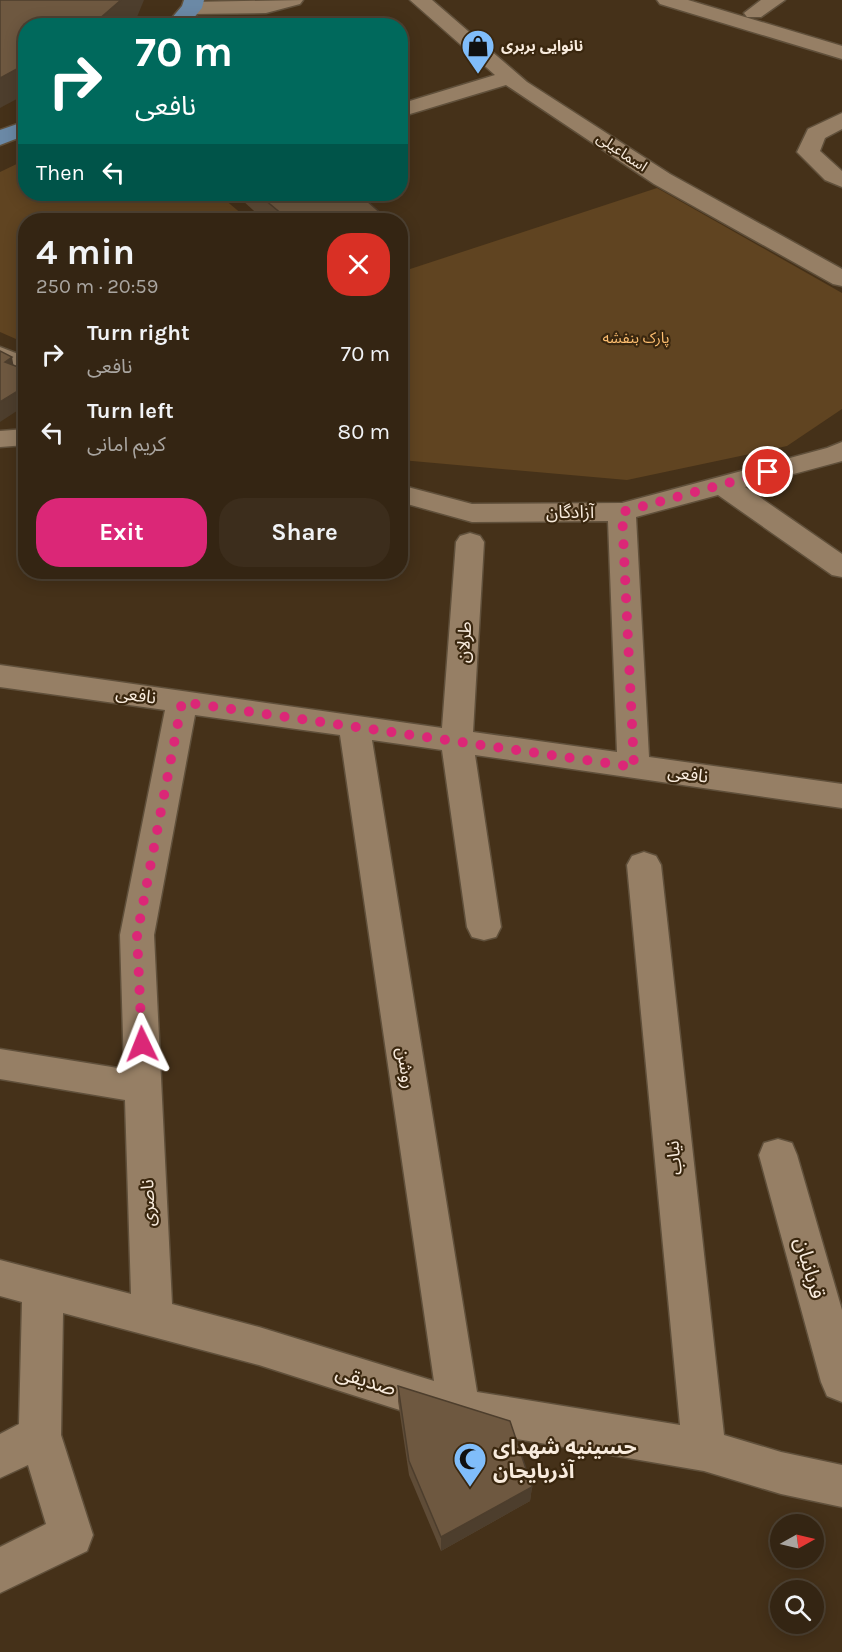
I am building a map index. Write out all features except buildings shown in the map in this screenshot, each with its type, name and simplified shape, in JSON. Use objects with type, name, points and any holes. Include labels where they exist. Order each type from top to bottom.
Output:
[{"type":"main road","points":[[182,18],[193,4]]},
{"type":"main road","points":[[0,138],[18,130]]},
{"type":"street","points":[[193,4],[266,7],[293,0]]},
{"type":"street","name":"اسماعیلی","points":[[420,0],[510,77],[662,179],[842,279]]},
{"type":"street","points":[[667,0],[842,53]]},
{"type":"street","points":[[754,13],[775,0]]},
{"type":"street","points":[[408,109],[510,77]]},
{"type":"street","points":[[842,120],[816,134],[808,152],[833,175],[842,180]]},
{"type":"street","points":[[0,355],[18,363]]},
{"type":"street","points":[[0,440],[18,437]]},
{"type":"street","name":"آزادگان","points":[[408,495],[472,513],[622,512],[840,454]]},
{"type":"street","points":[[723,484],[842,567]]},
{"type":"street","points":[[622,512],[634,767]]},
{"type":"street","name":"طرلان","points":[[457,741],[470,542]]},
{"type":"street","name":"نافعی","points":[[3,683],[182,702],[842,796]]},
{"type":"street","name":"ناصری","points":[[152,1318],[137,935],[182,702]]},
{"type":"street","name":"روشن","points":[[354,726],[459,1409]]},
{"type":"street","points":[[457,741],[484,927]]},
{"type":"street","name":"نیاب","points":[[644,865],[705,1450]]},
{"type":"street","points":[[0,1064],[143,1088]]},
{"type":"street","name":"قربانیان","points":[[778,1155],[842,1382]]},
{"type":"street","name":"صدیقی","points":[[0,1278],[259,1346],[459,1409],[705,1450],[781,1473],[842,1486]]},
{"type":"street","points":[[0,1571],[71,1535],[40,1435],[43,1290]]},
{"type":"street","points":[[0,1457],[40,1435]]},
{"type":"green space","points":[[18,163],[18,201],[226,201],[241,213],[18,213],[18,340],[0,332],[0,172]]},
{"type":"green space","name":"پارک بنفشه","points":[[657,188],[842,293],[842,409],[787,446],[627,480],[408,461],[408,270]]},
{"type":"place","name":"نانوایی بربری","points":[[478,75]]},
{"type":"place","name":"حسینیه شهدای آذربایجان","points":[[470,1488]]},
{"type":"route","points":[[142,1044],[137,935],[182,702],[634,767],[622,512],[768,472]]}]
